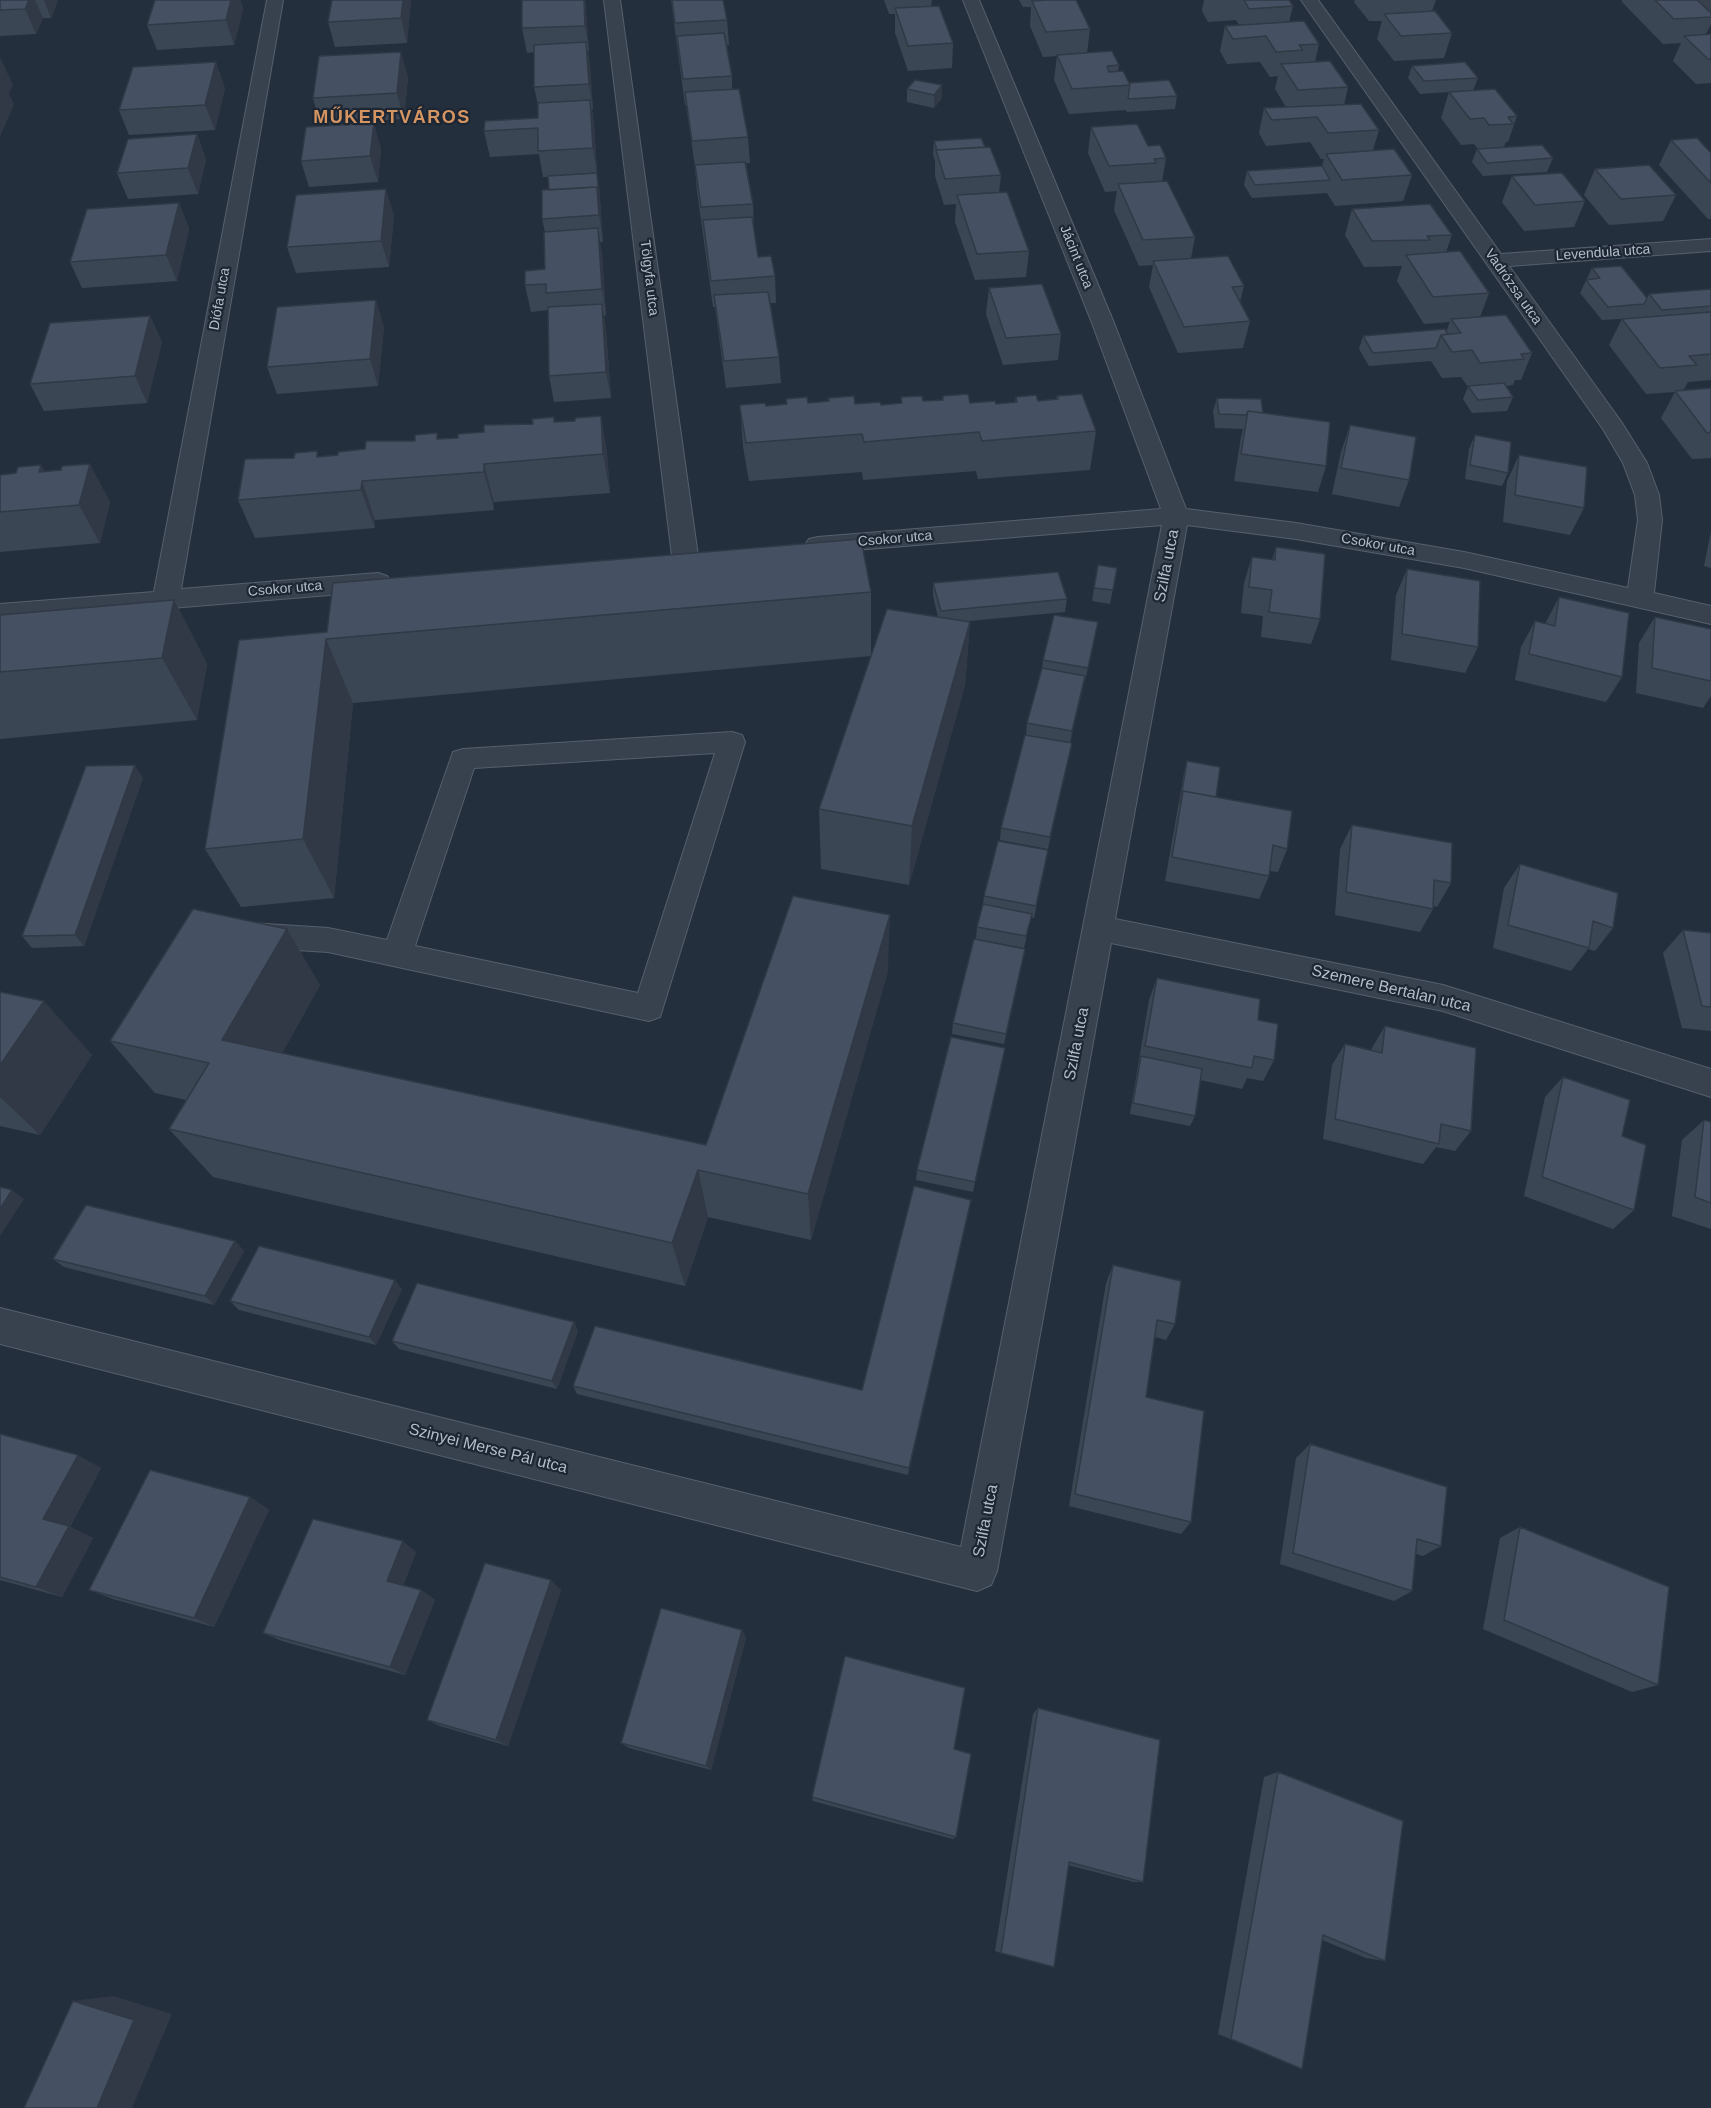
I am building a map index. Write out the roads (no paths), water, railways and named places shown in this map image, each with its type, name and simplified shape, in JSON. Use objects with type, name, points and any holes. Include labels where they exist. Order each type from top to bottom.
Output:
[{"type":"street","name":"Diófa utca","points":[[166,599],[275,0]]},
{"type":"street","name":"Tölgyfa utca","points":[[612,0],[685,556]]},
{"type":"street","name":"Jácint utca","points":[[971,0],[1103,323],[1176,516]]},
{"type":"street","name":"Vadrózsa utca","points":[[1309,0],[1614,428],[1635,463],[1647,495],[1650,520],[1640,598]]},
{"type":"street","points":[[1702,0],[1711,9]]},
{"type":"street","name":"Levendula utca","points":[[1495,261],[1711,245]]},
{"type":"street","name":"Csokor utca","points":[[799,547],[1176,516],[1296,531],[1442,556],[1711,615]]},
{"type":"street","name":"Szilfa utca","points":[[977,1571],[1176,516]]},
{"type":"street","name":"Csokor utca","points":[[0,613],[406,579]]},
{"type":"street","name":"Szemere Bertalan utca","points":[[1099,928],[1443,998],[1711,1083]]},
{"type":"street","name":"Szinyei Merse Pál utca","points":[[0,1326],[977,1571]]},
{"type":"lane","points":[[224,933],[328,940],[649,1008],[732,742],[463,759],[397,954]]},
{"type":"district","name":"MŰKERTVÁROS","points":[[392,118]]}]
